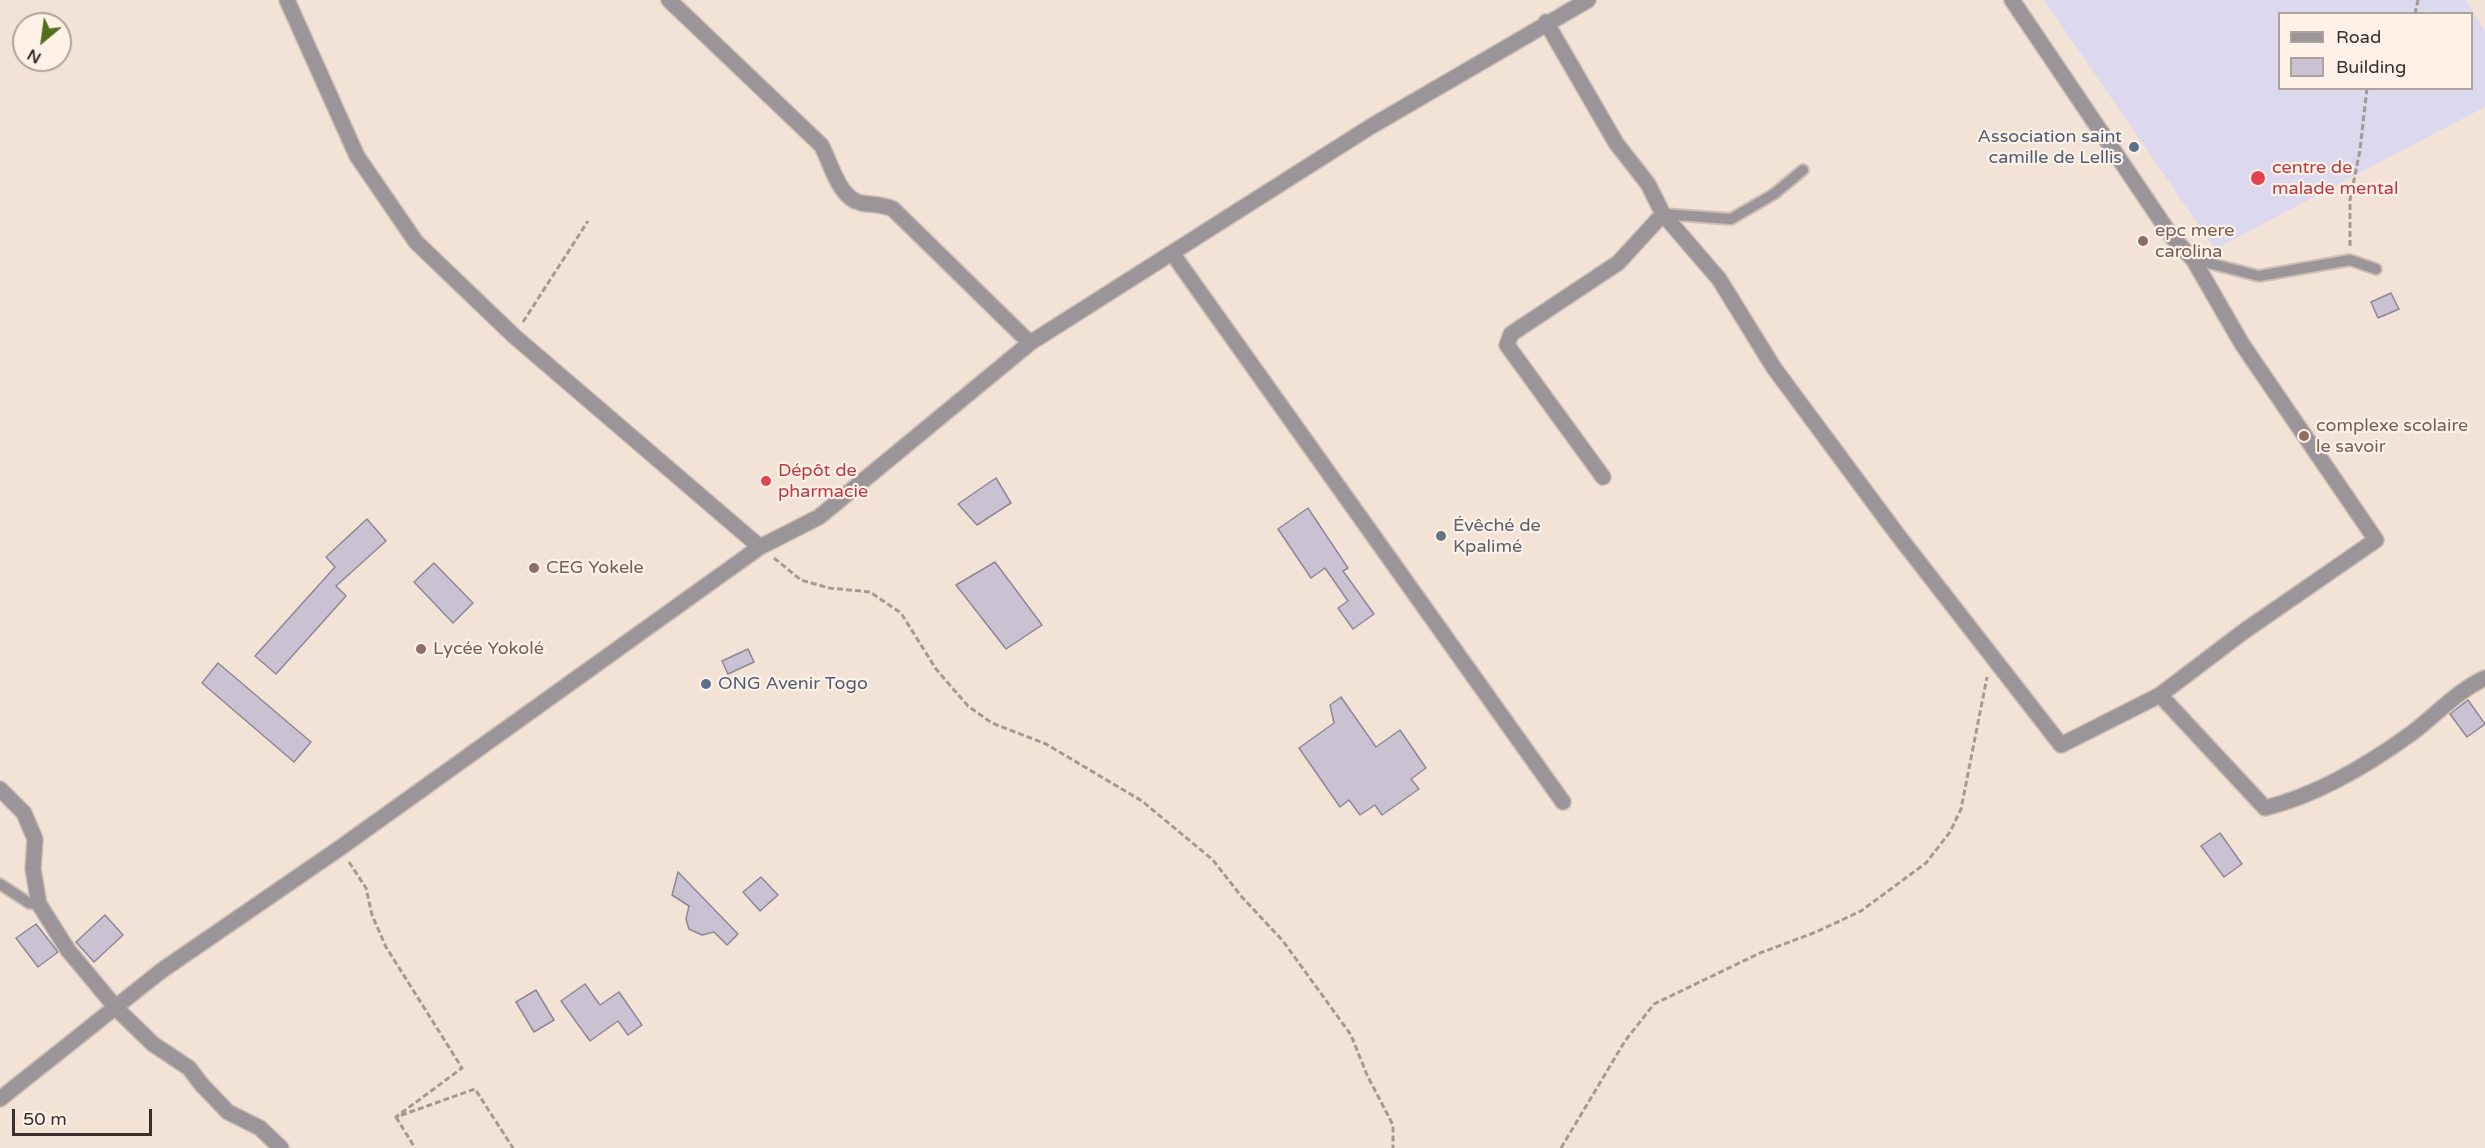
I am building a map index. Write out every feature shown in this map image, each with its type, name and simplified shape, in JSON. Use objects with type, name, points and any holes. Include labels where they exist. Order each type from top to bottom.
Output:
[{"type":"street","points":[[288,0],[357,156],[416,242],[514,336],[760,548]]},
{"type":"street","points":[[670,0],[821,145],[843,190],[852,199],[879,203],[893,209],[1030,344]]},
{"type":"street","points":[[1546,22],[1616,143],[1647,184],[1663,214],[1719,279],[1774,368],[1897,534],[2061,746],[2160,695],[2243,632],[2376,540],[2242,344],[2193,259],[2172,237],[2012,0]]},
{"type":"street","points":[[0,1099],[117,1009],[161,971],[340,848],[760,548],[819,517],[1030,344],[1370,127],[1577,2]]},
{"type":"street","points":[[1603,477],[1507,345],[1507,339],[1511,334],[1618,263],[1663,214]]},
{"type":"street","points":[[1172,253],[1563,802]]},
{"type":"street","points":[[2160,695],[2265,808],[2290,802],[2342,777],[2411,733],[2465,687],[2485,678]]},
{"type":"street","points":[[0,789],[24,813],[35,839],[33,869],[39,904],[68,950],[117,1009],[153,1044],[189,1068],[228,1112],[260,1128],[281,1148]]},
{"type":"lane","points":[[1663,214],[1731,219],[1774,194],[1803,170]]},
{"type":"lane","points":[[2193,259],[2259,276],[2350,260],[2376,269]]},
{"type":"lane","points":[[0,884],[29,903],[39,904]]},
{"type":"path","points":[[2350,260],[2350,200],[2367,90]]},
{"type":"path","points":[[514,336],[588,221]]},
{"type":"path","points":[[760,548],[801,580],[829,588],[870,592],[901,613],[936,669],[968,706],[992,723],[1046,744],[1142,801],[1213,860],[1241,896],[1283,941],[1351,1035],[1367,1075],[1393,1125],[1393,1148]]},
{"type":"path","points":[[1561,1148],[1625,1041],[1654,1005],[1760,953],[1816,932],[1861,910],[1926,863],[1950,832],[1961,809],[1988,679],[1983,668]]},
{"type":"path","points":[[340,848],[366,888],[372,915],[404,979],[462,1068],[396,1117]]},
{"type":"path","points":[[396,1117],[475,1089],[513,1148]]},
{"type":"path","points":[[396,1117],[415,1148]]},
{"type":"shaded area","name":"centre de malade mental","points":[[2044,0],[2466,0],[2485,31],[2485,107],[2215,249]]},
{"type":"building","points":[[2391,293],[2399,309],[2378,318],[2371,302]]},
{"type":"building","points":[[996,478],[1011,503],[977,525],[958,504]]},
{"type":"building","points":[[1308,508],[1348,568],[1343,571],[1374,614],[1353,629],[1338,608],[1348,601],[1325,568],[1311,578],[1278,529]]},
{"type":"building","points":[[367,519],[386,541],[336,586],[346,596],[276,674],[255,656],[335,567],[326,557]]},
{"type":"building","points":[[995,562],[1042,625],[1006,649],[956,585]]},
{"type":"building","points":[[434,563],[473,603],[453,623],[414,582]]},
{"type":"building","points":[[748,649],[754,662],[728,674],[722,661]]},
{"type":"building","points":[[218,663],[311,742],[294,762],[202,683]]},
{"type":"building","points":[[1341,697],[1376,747],[1400,730],[1426,768],[1411,779],[1419,789],[1382,815],[1375,805],[1360,815],[1349,800],[1340,807],[1299,748],[1334,723],[1330,705]]},
{"type":"building","points":[[2468,700],[2485,724],[2467,737],[2450,714]]},
{"type":"building","points":[[2220,833],[2242,864],[2224,877],[2201,846]]},
{"type":"building","points":[[678,872],[738,934],[727,945],[714,932],[702,935],[689,929],[686,919],[689,906],[672,895]]},
{"type":"building","points":[[761,877],[778,895],[760,911],[743,892]]},
{"type":"building","points":[[105,915],[123,935],[94,962],[76,942]]},
{"type":"building","points":[[36,924],[58,952],[38,967],[16,938]]},
{"type":"building","points":[[585,984],[600,1005],[619,992],[642,1025],[628,1035],[618,1021],[590,1041],[561,1001]]},
{"type":"building","points":[[536,990],[554,1020],[534,1032],[516,1002]]},
{"type":"place","name":"Association saint camille de Lellis","points":[[2134,147]]},
{"type":"place","name":"centre de malade mental","points":[[2258,178]]},
{"type":"place","name":"epc mere carolina","points":[[2143,241]]},
{"type":"place","name":"complexe scolaire le savoir","points":[[2304,436]]},
{"type":"place","name":"Dépôt de pharmacie","points":[[766,481]]},
{"type":"place","name":"Évêché de Kpalimé","points":[[1441,536]]},
{"type":"place","name":"CEG Yokele","points":[[534,568]]},
{"type":"place","name":"Lycée Yokolé","points":[[421,649]]},
{"type":"place","name":"ONG Avenir Togo","points":[[706,684]]}]
